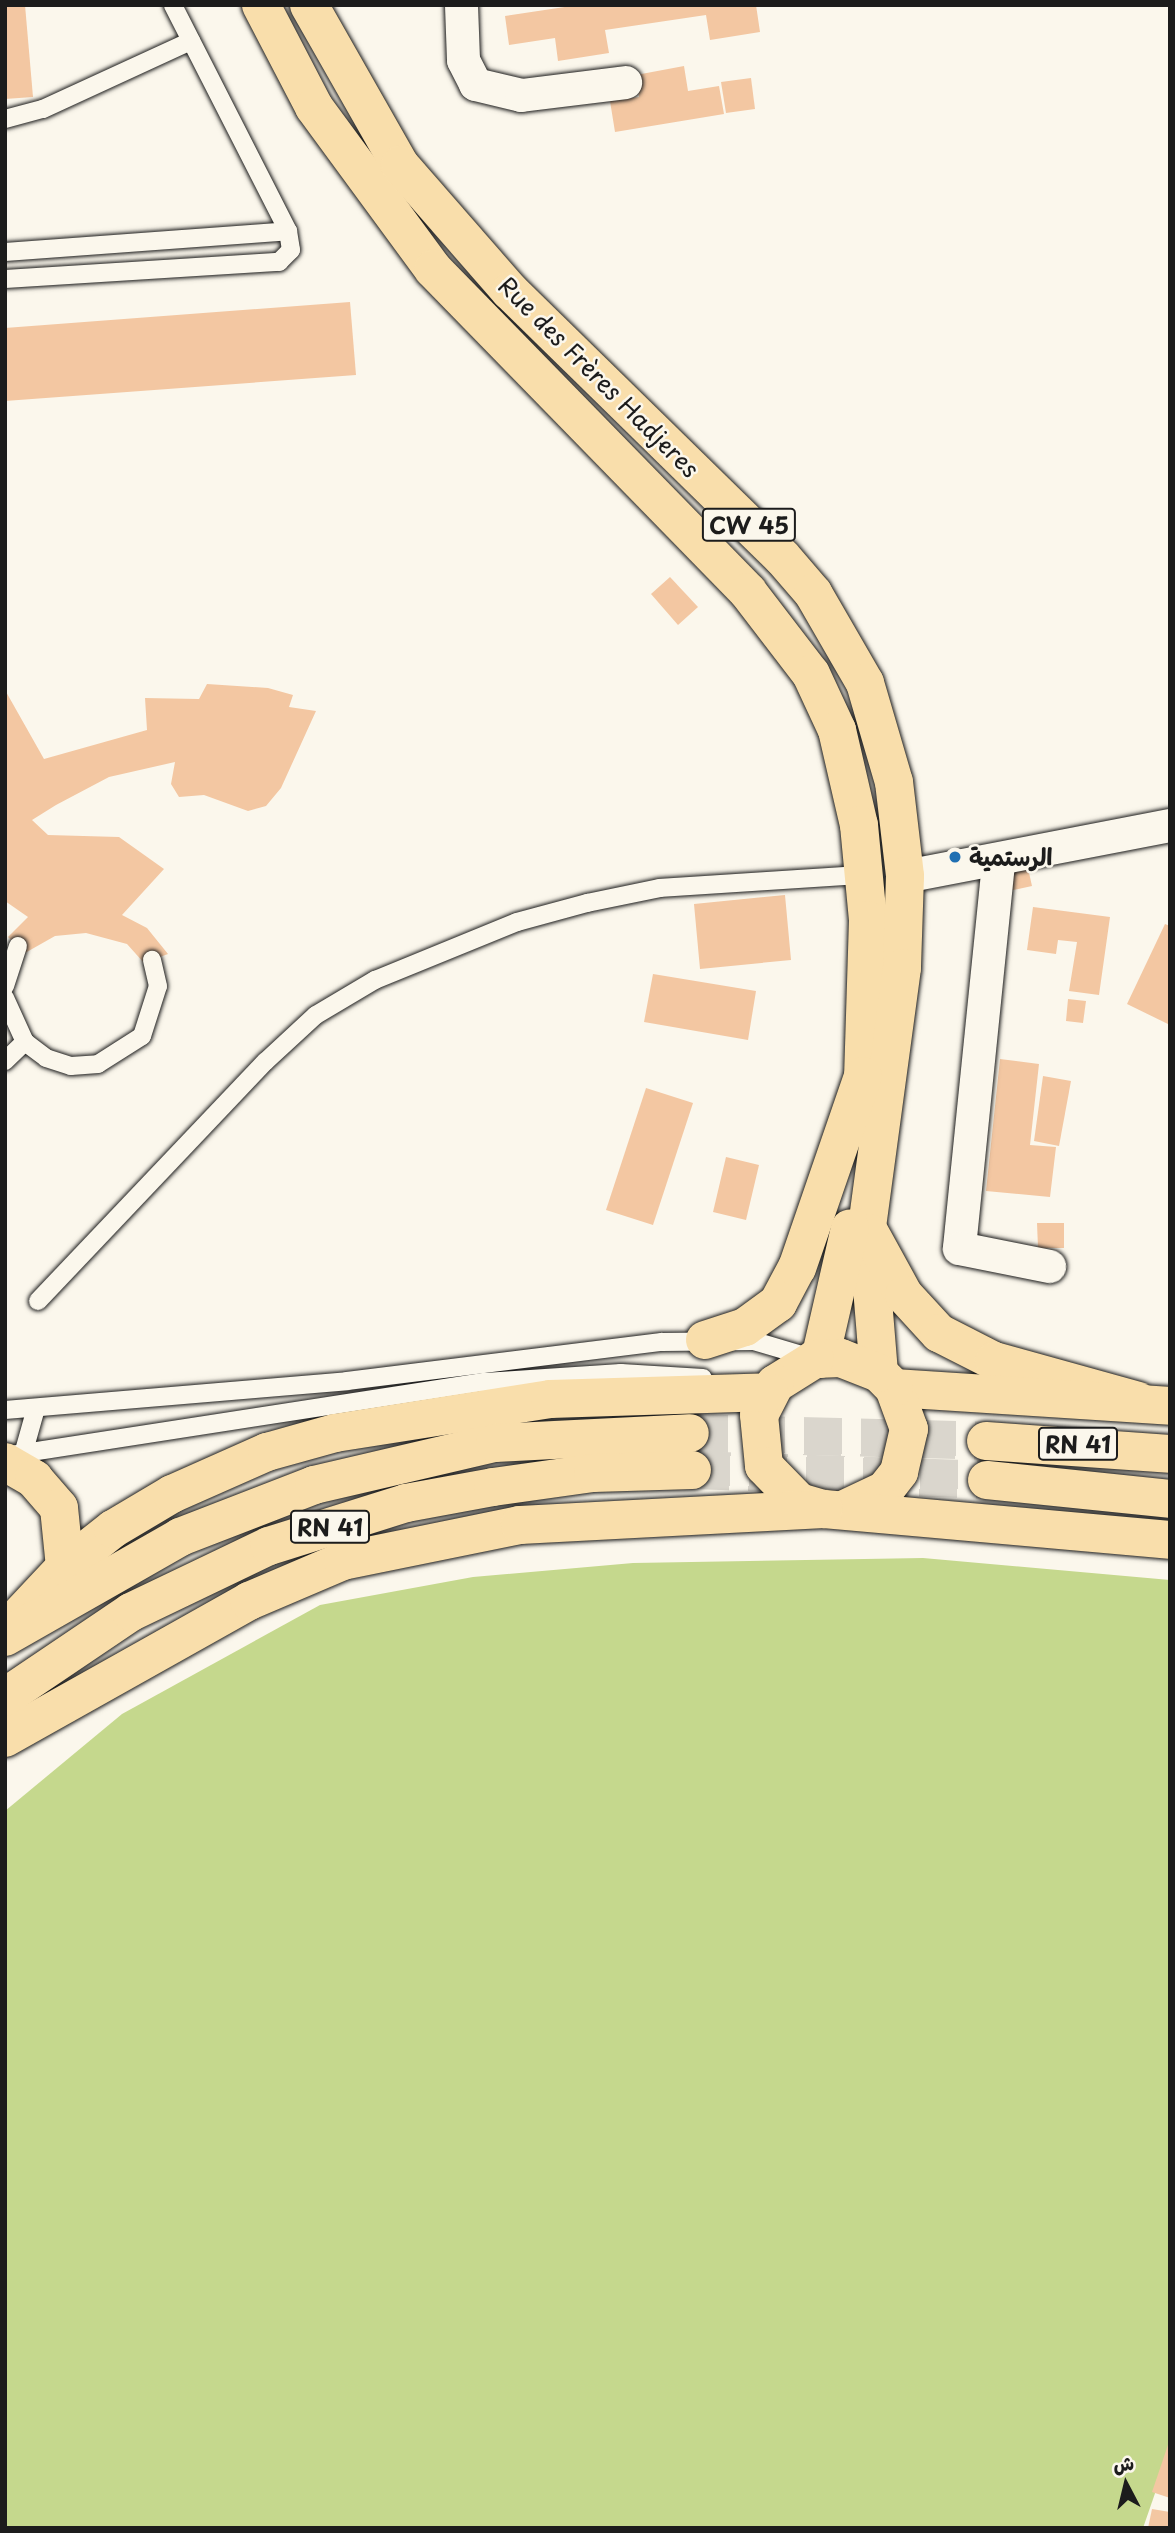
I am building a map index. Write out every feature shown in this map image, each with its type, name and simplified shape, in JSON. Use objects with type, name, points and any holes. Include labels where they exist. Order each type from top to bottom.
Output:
[{"type":"main road","points":[[261,5],[314,107],[433,269],[782,630],[837,730],[863,875],[863,1076],[851,1222],[817,1359]]},
{"type":"main road","name":"Rue des Frères Hadjeres","points":[[309,5],[400,165],[454,230],[813,593],[865,683],[882,733],[905,876],[902,968],[871,1164],[867,1227],[886,1380]]},
{"type":"main road","points":[[705,1340],[745,1327],[778,1303],[797,1268],[863,1076]]},
{"type":"main road","points":[[867,1227],[904,1295],[939,1333],[994,1361],[1154,1404]]},
{"type":"main road","points":[[5,1631],[65,1567],[172,1494],[267,1452],[335,1433],[550,1399],[772,1388],[817,1359],[861,1362],[886,1380],[909,1429],[899,1472],[885,1490],[834,1509],[779,1487],[764,1466],[757,1441],[772,1388]]},
{"type":"main road","points":[[886,1380],[1154,1404]]},
{"type":"main road","name":"RN 41","points":[[5,1637],[180,1537],[314,1485],[495,1443],[690,1433]]},
{"type":"main road","name":"RN 41","points":[[986,1441],[1170,1454]]},
{"type":"main road","points":[[13,1460],[59,1508],[65,1567]]},
{"type":"main road","name":"RN 41","points":[[5,1697],[131,1612],[269,1546],[406,1503],[494,1487],[593,1473],[692,1470]]},
{"type":"main road","name":"RN 41","points":[[987,1480],[1170,1499]]},
{"type":"main road","points":[[5,1738],[249,1601],[343,1561],[520,1525],[834,1509],[1170,1540]]},
{"type":"street","points":[[461,5],[463,60],[474,84],[522,95],[625,82]]},
{"type":"street","points":[[905,876],[998,863],[1170,825]]},
{"type":"street","points":[[998,863],[959,1248],[1049,1266]]},
{"type":"lane","points":[[5,279],[279,262],[291,250],[288,231],[173,5]]},
{"type":"lane","points":[[5,119],[43,109],[191,41]]},
{"type":"lane","points":[[5,252],[288,231]]},
{"type":"lane","points":[[38,1301],[265,1062],[316,1016],[375,980],[517,922],[587,903],[660,888],[863,875]]},
{"type":"lane","points":[[5,986],[18,946]]},
{"type":"lane","points":[[5,998],[25,1042],[71,1066],[123,1054],[154,1012],[152,960]]},
{"type":"lane","points":[[5,1061],[25,1042]]},
{"type":"lane","points":[[5,1410],[705,1340],[774,1344],[817,1359]]},
{"type":"lane","points":[[13,1460],[564,1374],[772,1388]]},
{"type":"lane","points":[[13,1460],[36,1408]]},
{"type":"green space","points":[[923,1558],[1170,1580],[1170,2450],[1143,2528],[5,2528],[5,1811],[122,1714],[320,1605],[473,1577],[633,1563]]},
{"type":"building","points":[[5,5],[25,5],[33,97],[5,99]]},
{"type":"building","points":[[578,5],[756,5],[760,32],[710,40],[706,15],[605,30],[609,53],[558,61],[555,38],[509,45],[505,16]]},
{"type":"building","points":[[684,66],[688,91],[719,86],[724,114],[615,132],[610,101],[639,97],[636,75]]},
{"type":"building","points":[[751,78],[755,109],[726,113],[721,82]]},
{"type":"building","points":[[350,302],[356,375],[5,401],[5,328]]},
{"type":"building","points":[[670,577],[698,607],[678,625],[651,594]]},
{"type":"building","points":[[207,684],[268,688],[293,695],[289,707],[316,711],[281,788],[266,806],[248,811],[204,795],[179,797],[171,784],[175,762],[109,777],[32,820],[48,835],[119,837],[164,869],[122,915],[147,928],[168,954],[144,963],[127,944],[86,933],[55,936],[25,953],[8,937],[28,917],[5,901],[5,690],[44,759],[147,730],[145,698],[199,699]]},
{"type":"building","points":[[1027,864],[1032,886],[1004,892],[999,869]]},
{"type":"building","points":[[785,895],[791,960],[700,969],[694,904]]},
{"type":"building","points":[[1033,907],[1110,917],[1099,995],[1069,991],[1077,942],[1058,940],[1056,954],[1027,950]]},
{"type":"building","points":[[1165,924],[1170,926],[1170,1025],[1127,1004]]},
{"type":"building","points":[[653,974],[756,991],[748,1040],[644,1022]]},
{"type":"building","points":[[1068,999],[1086,1001],[1083,1023],[1066,1021]]},
{"type":"building","points":[[1000,1059],[1039,1064],[1030,1145],[1056,1147],[1050,1197],[986,1191]]},
{"type":"building","points":[[1043,1076],[1071,1081],[1059,1146],[1034,1141]]},
{"type":"building","points":[[646,1088],[693,1103],[653,1225],[606,1210]]},
{"type":"building","points":[[726,1157],[759,1165],[746,1220],[713,1212]]},
{"type":"building","points":[[1037,1223],[1064,1223],[1064,1248],[1038,1248]]},
{"type":"building","points":[[1170,2442],[1170,2498],[1152,2492]]},
{"type":"building","points":[[1152,2509],[1170,2512],[1170,2528],[1148,2528]]},
{"type":"tunnel","points":[[690,1433],[986,1441]]},
{"type":"tunnel","points":[[692,1470],[987,1480]]},
{"type":"place","name":"الرستمية","points":[[955,857]]}]
